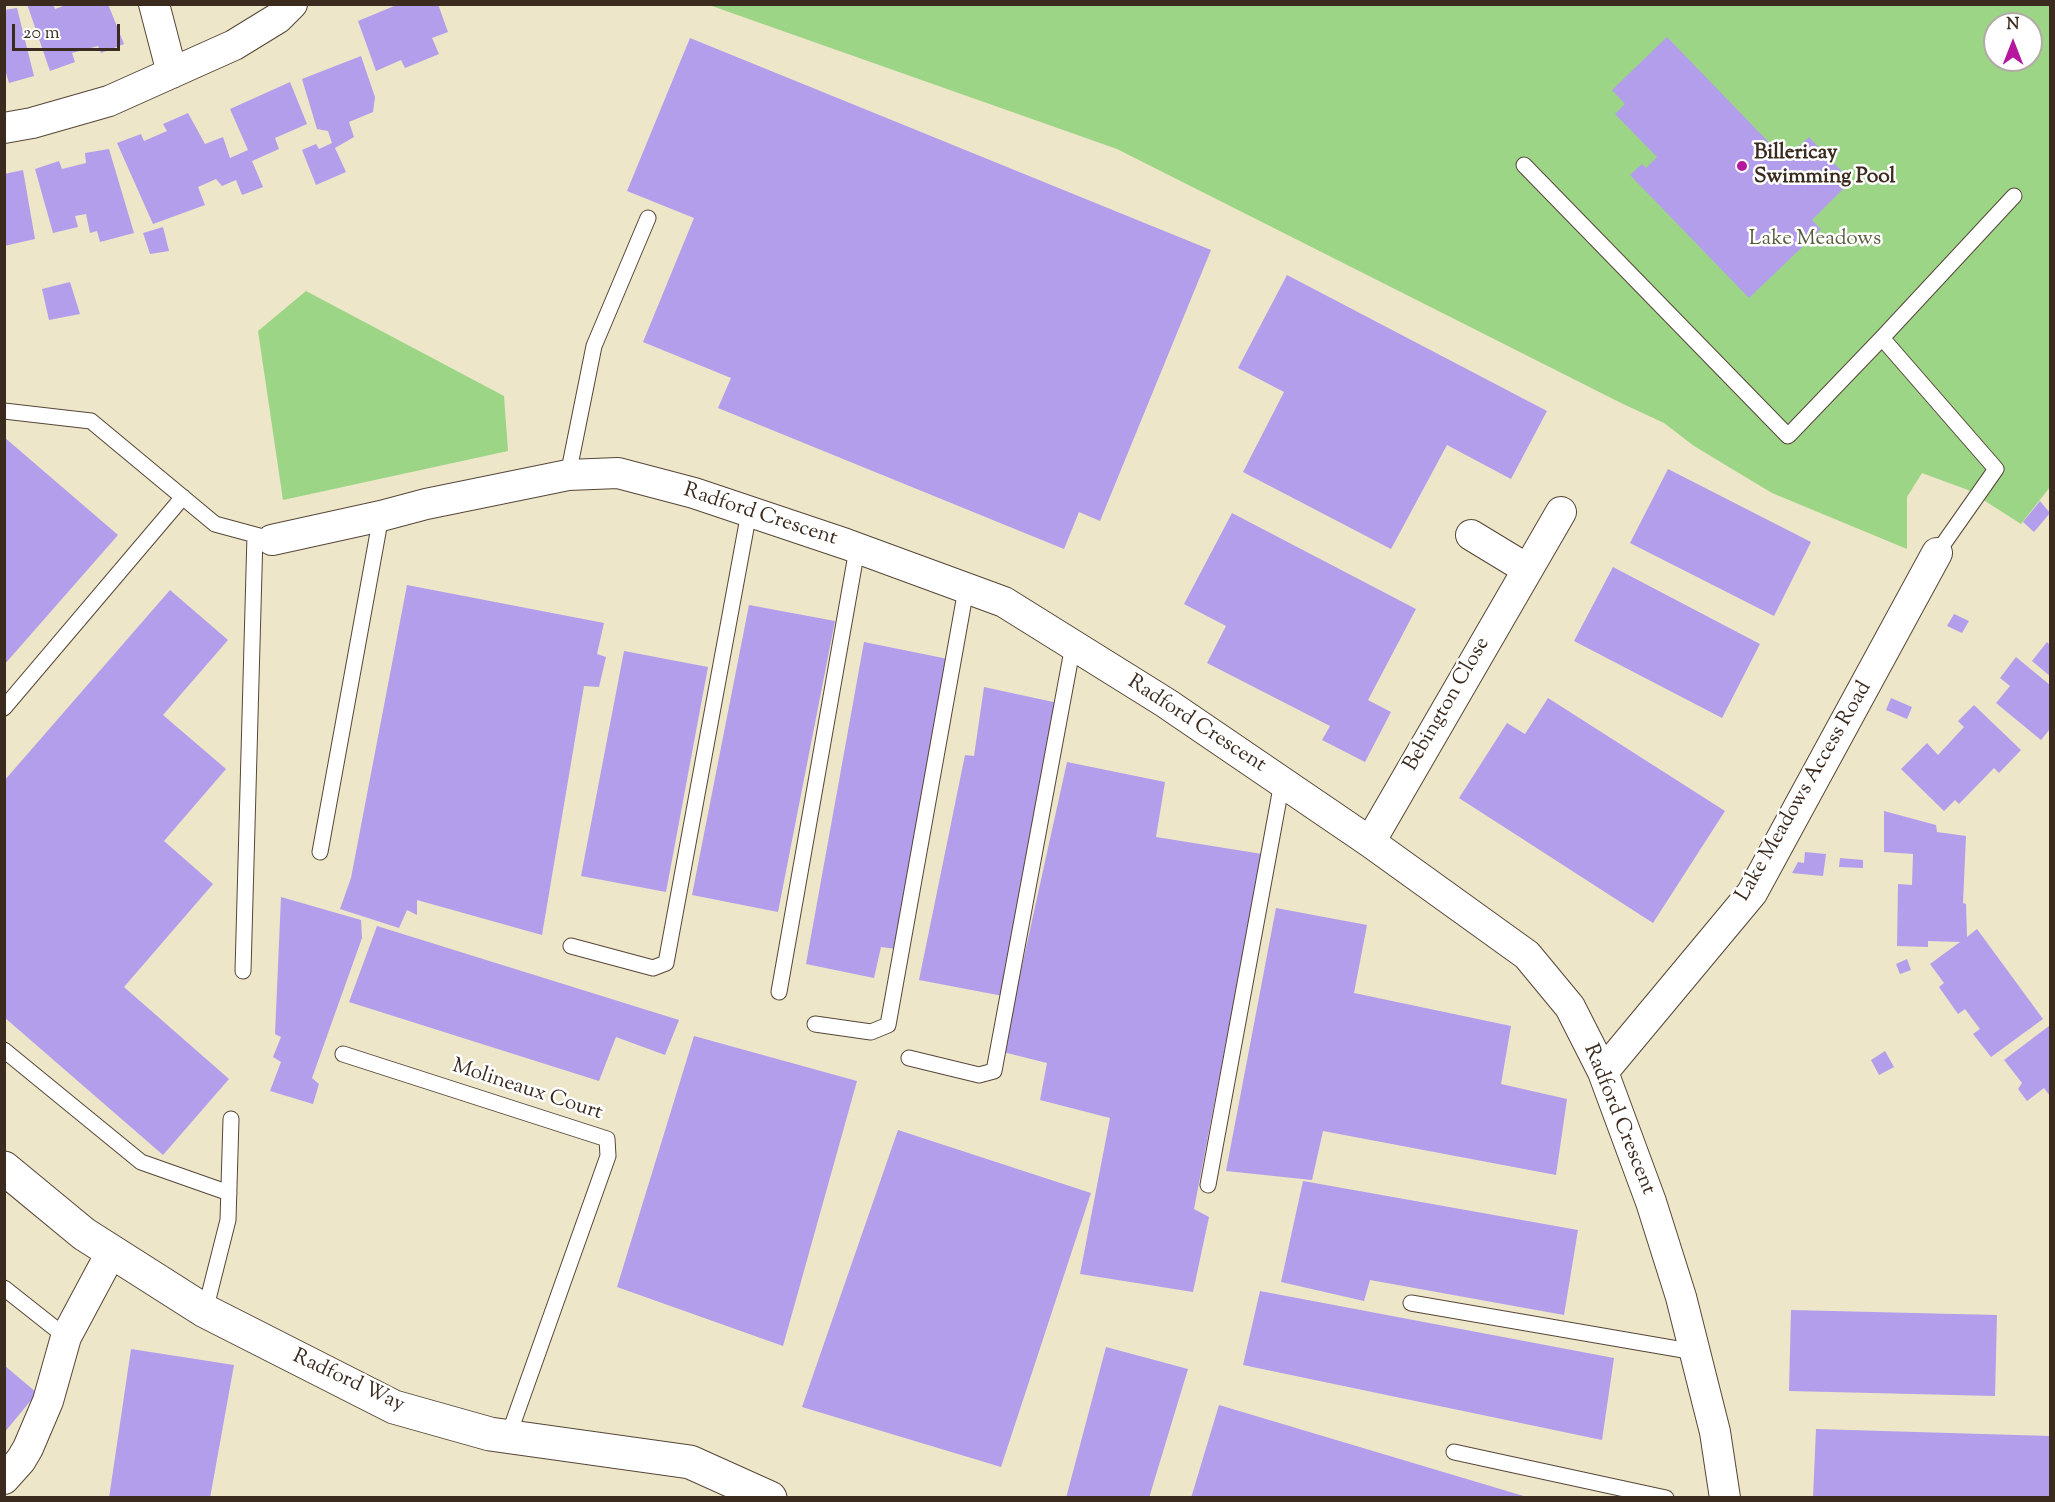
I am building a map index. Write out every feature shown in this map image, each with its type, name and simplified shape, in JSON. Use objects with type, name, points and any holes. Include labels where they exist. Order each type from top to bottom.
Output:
[{"type":"street","points":[[154,4],[172,73]]},
{"type":"street","points":[[4,128],[32,123],[109,101],[234,45],[278,18],[292,4]]},
{"type":"street","name":"Radford Crescent","points":[[263,537],[381,516],[426,504],[568,475],[618,473],[694,493],[1004,602],[1166,703],[1370,842],[1527,955],[1570,1007],[1603,1072],[1682,1297],[1715,1432],[1725,1497]]},
{"type":"street","name":"Bebington Close","points":[[1370,842],[1561,512]]},
{"type":"street","points":[[1471,536],[1527,569]]},
{"type":"street","name":"Lake Meadows Access Road","points":[[1603,1072],[1752,893],[1937,553]]},
{"type":"street","name":"Radford Way","points":[[4,1168],[84,1234],[205,1311],[394,1407],[490,1434],[690,1462],[770,1497]]},
{"type":"street","points":[[4,1479],[21,1460],[36,1430],[48,1401],[66,1337],[112,1251]]},
{"type":"lane","points":[[1524,165],[1788,436],[2014,196]]},
{"type":"lane","points":[[568,475],[594,346],[648,218]]},
{"type":"lane","points":[[1882,338],[1996,469],[1937,553]]},
{"type":"lane","points":[[4,411],[91,421],[215,524],[263,537],[243,971]]},
{"type":"lane","points":[[4,708],[183,497]]},
{"type":"lane","points":[[571,946],[653,968],[666,963],[749,512]]},
{"type":"lane","points":[[320,852],[381,516]]},
{"type":"lane","points":[[778,992],[857,549]]},
{"type":"lane","points":[[815,1024],[872,1032],[888,1025],[966,589]]},
{"type":"lane","points":[[909,1058],[979,1075],[994,1071],[1073,645]]},
{"type":"lane","points":[[1208,1185],[1282,782]]},
{"type":"lane","points":[[4,1050],[141,1162],[229,1193]]},
{"type":"lane","name":"Molineaux Court","points":[[343,1054],[607,1139],[608,1156],[508,1437]]},
{"type":"lane","points":[[205,1311],[228,1220],[231,1119]]},
{"type":"lane","points":[[4,1287],[66,1337]]},
{"type":"lane","points":[[1411,1303],[1695,1352]]},
{"type":"lane","points":[[1454,1452],[1666,1497]]},
{"type":"green space","name":"Lake Meadows","points":[[709,5],[2050,5],[2050,487],[2021,524],[1968,490],[1922,473],[1907,497],[1907,549],[1772,493],[1694,446],[1664,423],[1117,149]]},
{"type":"green space","points":[[306,291],[504,396],[508,451],[283,500],[258,331]]},
{"type":"building","points":[[27,4],[53,4],[55,9],[69,4],[108,4],[124,44],[101,53],[98,46],[72,53],[75,62],[50,71]]},
{"type":"building","points":[[399,4],[438,4],[448,32],[432,38],[439,54],[405,68],[401,60],[376,71],[358,21]]},
{"type":"building","points":[[17,8],[34,76],[9,83],[4,73],[4,10]]},
{"type":"building","name":"Billericay Swimming Pool","points":[[1667,37],[1785,159],[1809,137],[1851,181],[1812,220],[1821,229],[1749,298],[1630,175],[1642,164],[1646,168],[1657,157],[1615,114],[1625,104],[1612,90]]},
{"type":"building","points":[[690,38],[1211,250],[1100,521],[1079,512],[1064,549],[718,408],[731,378],[643,342],[694,218],[627,191]]},
{"type":"building","points":[[361,56],[375,97],[373,112],[349,122],[354,137],[335,148],[346,172],[316,185],[302,150],[316,144],[319,149],[332,143],[328,131],[317,129],[302,79]]},
{"type":"building","points":[[290,82],[307,124],[275,138],[279,149],[252,161],[263,187],[242,195],[236,180],[222,186],[216,179],[198,187],[205,205],[153,224],[117,143],[141,134],[144,141],[167,131],[163,124],[188,113],[205,144],[223,137],[230,158],[248,150],[230,109]]},
{"type":"building","points":[[109,149],[134,233],[100,242],[97,231],[90,233],[86,214],[75,216],[78,227],[53,233],[35,169],[59,161],[62,169],[86,163],[85,153]]},
{"type":"building","points":[[23,170],[35,239],[4,246],[4,174]]},
{"type":"building","points":[[163,227],[169,251],[150,254],[143,233]]},
{"type":"building","points":[[1287,275],[1547,411],[1511,479],[1447,445],[1391,549],[1243,472],[1284,392],[1238,368]]},
{"type":"building","points":[[70,282],[80,314],[49,320],[42,289]]},
{"type":"building","points":[[4,437],[118,535],[4,665]]},
{"type":"building","points":[[1668,469],[1811,542],[1774,616],[1630,543]]},
{"type":"building","points":[[2040,501],[2050,513],[2034,532],[2023,522]]},
{"type":"building","points":[[1232,513],[1416,609],[1368,700],[1391,712],[1365,762],[1322,740],[1330,726],[1207,663],[1226,626],[1184,604]]},
{"type":"building","points":[[1613,567],[1760,644],[1722,718],[1574,641]]},
{"type":"building","points":[[407,585],[604,623],[597,654],[606,657],[599,687],[584,686],[542,935],[417,900],[417,915],[407,910],[399,928],[340,909],[351,878]]},
{"type":"building","points":[[170,590],[228,640],[163,715],[226,769],[164,841],[213,884],[124,987],[229,1079],[163,1155],[4,1017],[4,781]]},
{"type":"building","points":[[749,605],[835,621],[778,912],[692,895]]},
{"type":"building","points":[[1954,614],[1969,621],[1962,633],[1947,626]]},
{"type":"building","points":[[864,642],[948,659],[896,949],[881,947],[874,978],[806,964]]},
{"type":"building","points":[[2047,642],[2050,645],[2050,676],[2032,661]]},
{"type":"building","points":[[624,651],[708,667],[666,892],[581,876]]},
{"type":"building","points":[[2016,657],[2050,685],[2050,729],[2041,740],[1996,703],[2010,686],[2000,678]]},
{"type":"building","points":[[984,687],[1058,703],[1003,996],[919,980],[965,755],[974,756]]},
{"type":"building","points":[[1548,698],[1725,811],[1653,923],[1459,798],[1507,723],[1525,734]]},
{"type":"building","points":[[1891,698],[1912,707],[1907,719],[1886,710]]},
{"type":"building","points":[[1974,705],[2021,750],[1999,773],[1994,768],[1959,804],[1955,800],[1944,811],[1901,769],[1927,743],[1938,755],[1964,727],[1958,721]]},
{"type":"building","points":[[1067,762],[1165,782],[1156,837],[1262,854],[1194,1209],[1209,1217],[1193,1292],[1080,1274],[1110,1118],[1040,1100],[1047,1063],[1003,1052]]},
{"type":"building","points":[[1884,811],[1936,825],[1937,832],[1966,836],[1963,903],[1966,904],[1967,937],[1977,929],[2043,1019],[1991,1057],[1973,1034],[1980,1029],[1965,1009],[1958,1014],[1939,987],[1944,983],[1930,964],[1960,942],[1928,941],[1928,947],[1897,946],[1898,884],[1912,885],[1913,854],[1884,852]]},
{"type":"building","points":[[1805,852],[1826,854],[1823,876],[1792,873],[1798,862],[1804,863]]},
{"type":"building","points":[[1840,858],[1863,860],[1863,868],[1839,867]]},
{"type":"building","points":[[281,897],[361,920],[362,938],[312,1078],[319,1084],[313,1104],[270,1091],[281,1062],[273,1057],[281,1037],[275,1034]]},
{"type":"building","points":[[1276,908],[1367,925],[1354,993],[1511,1026],[1501,1084],[1567,1099],[1556,1175],[1323,1131],[1312,1180],[1226,1171]]},
{"type":"building","points":[[377,926],[679,1020],[665,1055],[616,1037],[599,1081],[349,1002]]},
{"type":"building","points":[[1907,959],[1911,970],[1900,974],[1896,964]]},
{"type":"building","points":[[2049,1026],[2050,1096],[2044,1088],[2027,1101],[2018,1089],[2022,1083],[2004,1060]]},
{"type":"building","points":[[694,1036],[857,1081],[783,1346],[617,1287]]},
{"type":"building","points":[[1885,1051],[1894,1067],[1879,1075],[1871,1060]]},
{"type":"building","points":[[898,1130],[1091,1193],[1001,1467],[802,1407]]},
{"type":"building","points":[[1303,1181],[1578,1230],[1564,1315],[1370,1280],[1364,1301],[1281,1282]]},
{"type":"building","points":[[1260,1291],[1614,1358],[1602,1440],[1243,1365]]},
{"type":"building","points":[[1791,1310],[1997,1315],[1995,1396],[1789,1391]]},
{"type":"building","points":[[1106,1347],[1188,1369],[1149,1498],[1066,1498]]},
{"type":"building","points":[[131,1349],[234,1365],[210,1498],[109,1498]]},
{"type":"building","points":[[4,1365],[37,1393],[4,1433]]},
{"type":"building","points":[[1219,1405],[1527,1497],[1527,1498],[1191,1498]]},
{"type":"building","points":[[1816,1429],[2050,1436],[2049,1498],[1813,1498]]},
{"type":"place","name":"Billericay Swimming Pool","points":[[1742,166]]}]
